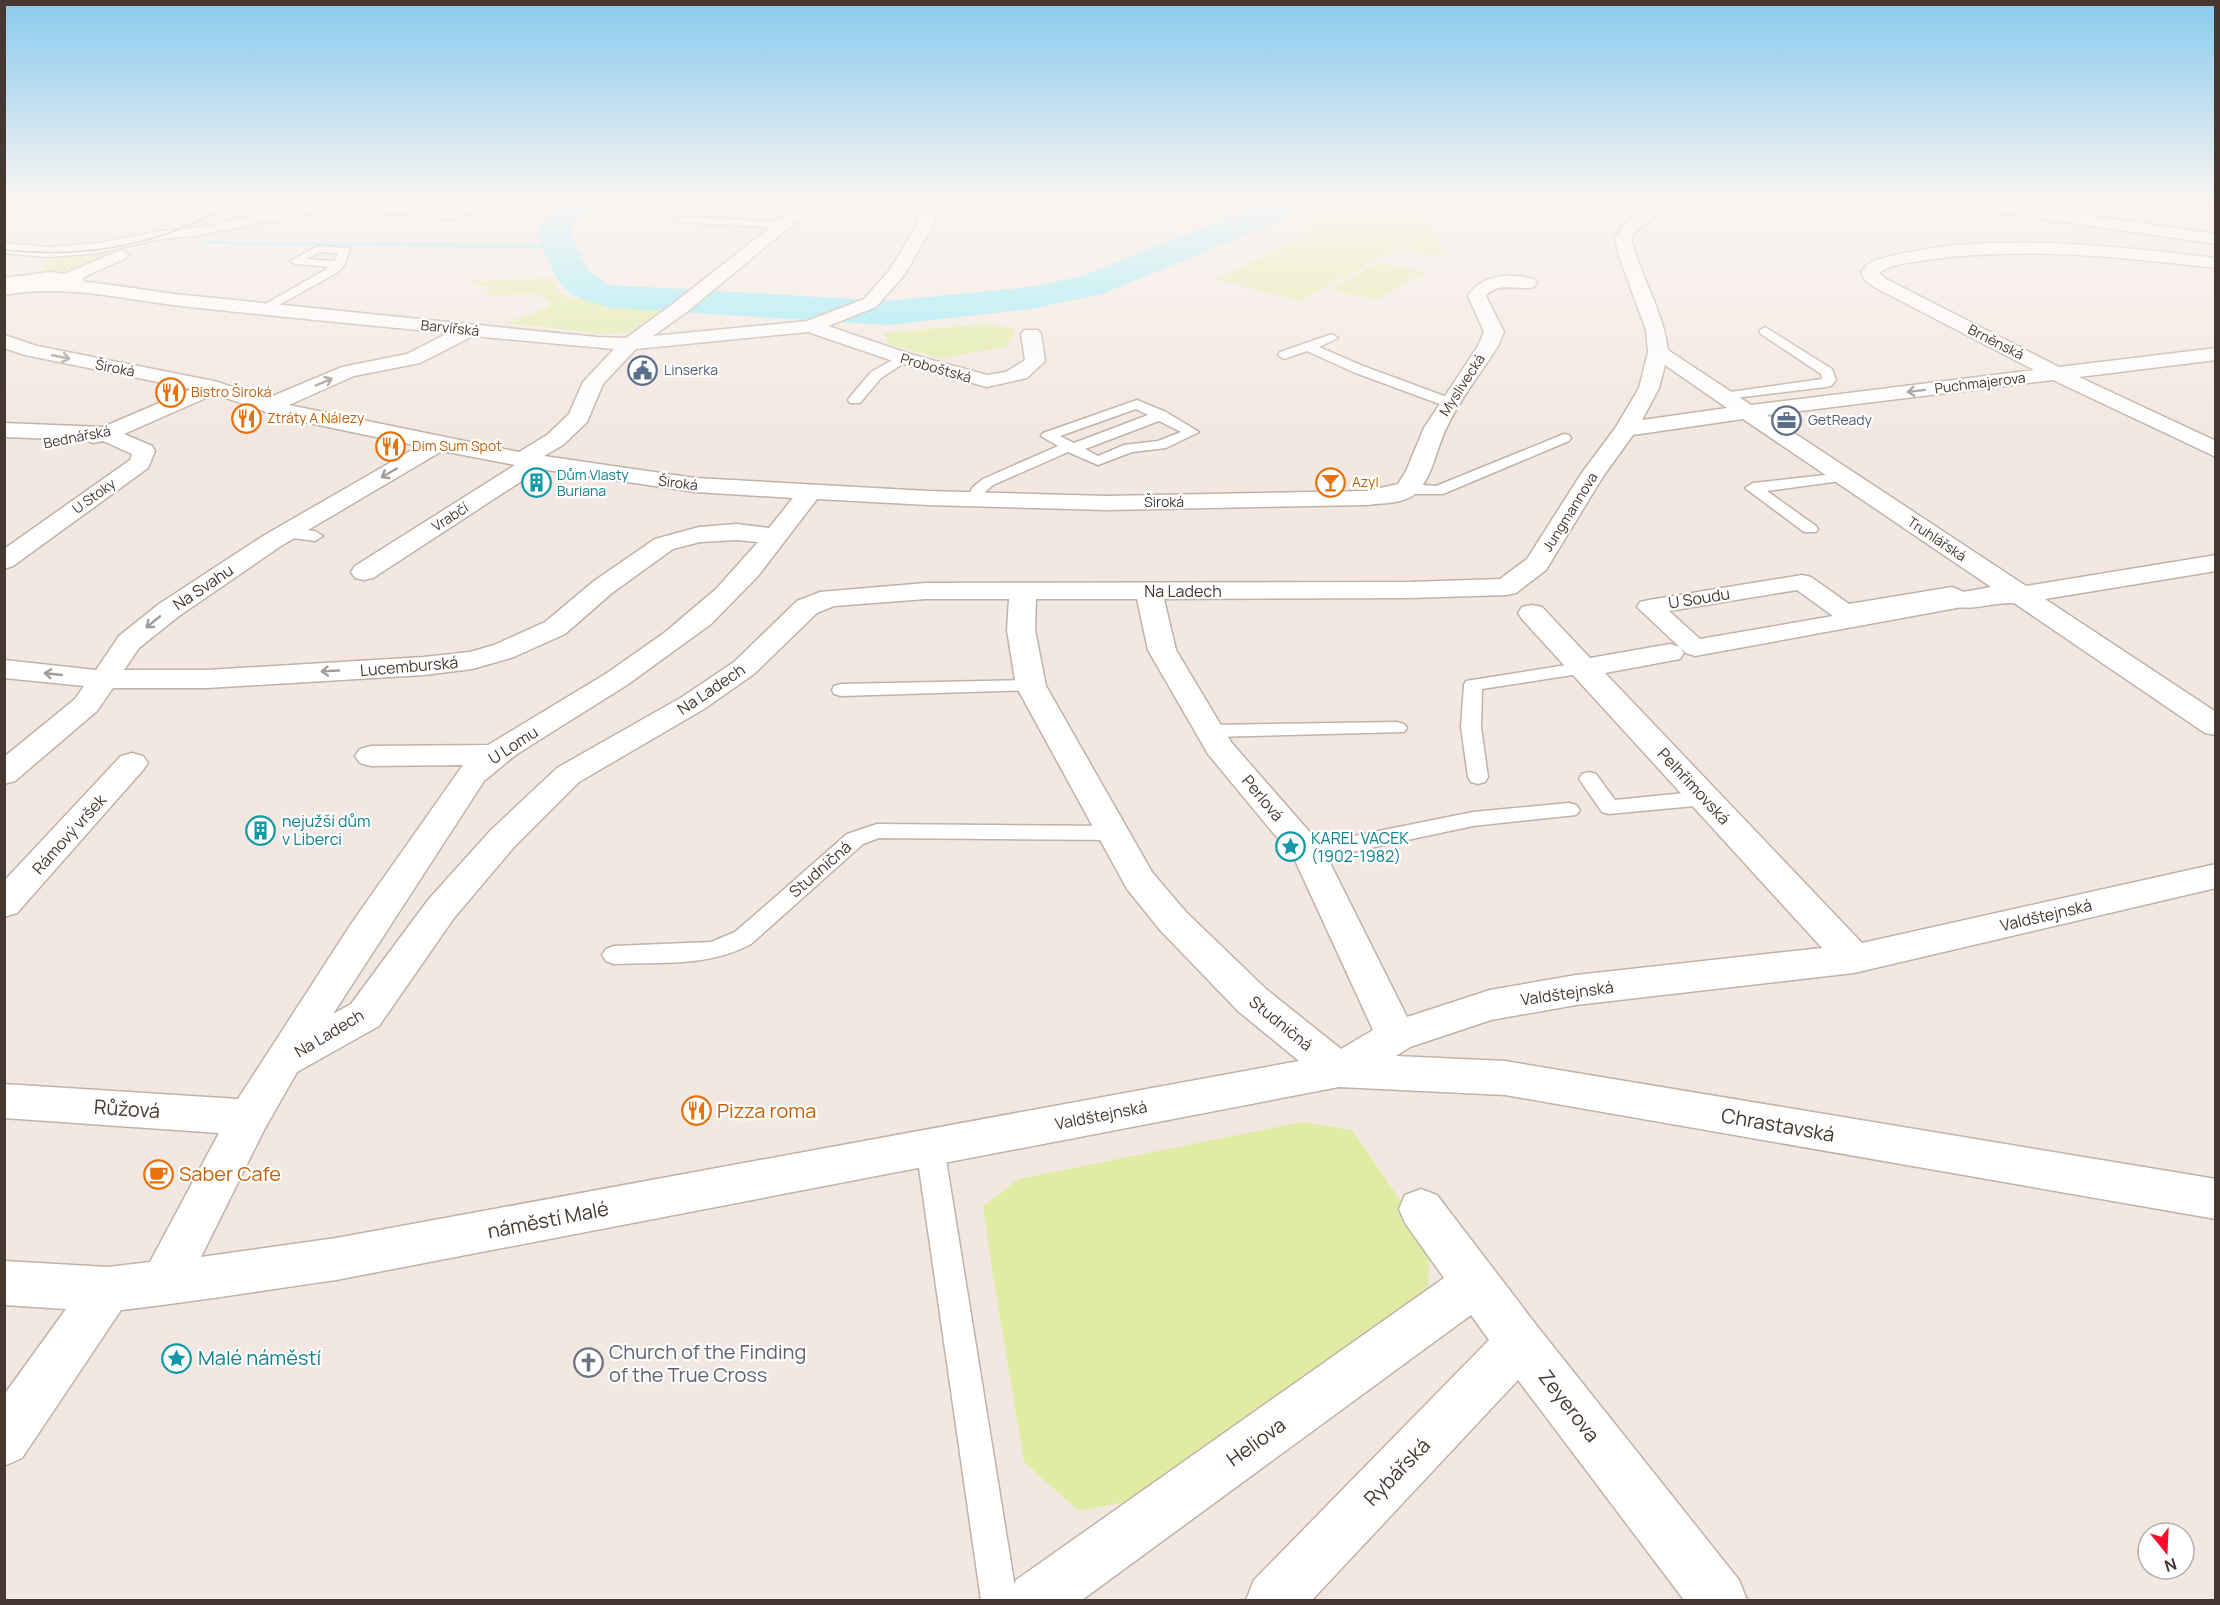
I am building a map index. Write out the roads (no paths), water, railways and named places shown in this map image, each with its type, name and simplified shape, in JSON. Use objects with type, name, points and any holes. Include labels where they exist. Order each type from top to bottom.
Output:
[{"type":"street","points":[[4,284],[34,278],[66,281],[75,277]]},
{"type":"street","name":"Vrabčí","points":[[364,572],[530,460],[555,440],[579,417],[593,382],[630,345],[719,277]]},
{"type":"street","name":"Barvířská","points":[[4,290],[66,281],[150,297],[630,345],[809,326],[838,317],[870,303],[893,277]]},
{"type":"street","name":"Jungmannova","points":[[1507,587],[1537,564],[1593,474],[1626,429],[1649,388],[1658,352],[1656,330],[1635,277]]},
{"type":"street","name":"Brněnská","points":[[1872,277],[2057,374],[2216,450]]},
{"type":"street","name":"Myslivecká","points":[[1407,489],[1418,471],[1435,428],[1488,346],[1494,332],[1477,296],[1480,289],[1485,285],[1501,282],[1528,283]]},
{"type":"street","name":"Proboštská","points":[[809,326],[974,379],[999,380],[1029,369],[1035,361],[1031,334]]},
{"type":"street","points":[[271,405],[350,371],[413,360],[470,330]]},
{"type":"street","name":"Široká","points":[[9,346],[214,387],[288,412],[439,444],[695,485],[810,492],[1107,503],[1367,498],[1395,494],[1407,489]]},
{"type":"street","name":"Truhlářská","points":[[1658,352],[2216,726]]},
{"type":"street","name":"Puchmajerova","points":[[1745,412],[2216,354]]},
{"type":"street","name":"Bednářská","points":[[4,449],[106,434],[214,387]]},
{"type":"street","points":[[1626,429],[1745,412]]},
{"type":"street","points":[[4,430],[106,434]]},
{"type":"street","name":"U Stoky","points":[[4,561],[140,463],[144,451],[106,434]]},
{"type":"street","name":"Na Svahu","points":[[4,774],[86,705],[129,642],[169,610],[285,533],[439,444]]},
{"type":"street","name":"U Lomu","points":[[283,1060],[438,823],[473,774],[493,755],[619,678],[688,627],[726,595],[777,537],[810,492]]},
{"type":"street","name":"Lucemburská","points":[[4,669],[102,679],[207,679],[424,666],[472,660],[504,651],[555,628],[603,587],[664,543],[699,535],[737,532],[777,537]]},
{"type":"street","name":"U Soudu","points":[[1962,600],[1952,594],[1844,612],[1802,582],[1649,607],[1695,648],[1997,594],[2020,595],[2216,563]]},
{"type":"street","name":"Na Ladech","points":[[164,1282],[249,1117],[283,1060],[365,1015],[441,909],[502,839],[568,775],[693,704],[744,668],[807,607],[830,598],[926,591],[1410,590],[1507,587]]},
{"type":"street","name":"Studničná","points":[[1023,590],[1021,630],[1031,686],[1115,833],[1139,880],[1173,921],[1252,1000],[1339,1070]]},
{"type":"street","name":"Perlová","points":[[1149,591],[1162,650],[1220,747],[1309,853],[1396,1036]]},
{"type":"street","name":"Pelhřimovská","points":[[1532,613],[1854,959]]},
{"type":"street","points":[[1585,668],[1670,653]]},
{"type":"street","points":[[371,756],[493,755]]},
{"type":"street","name":"Rámový vršek","points":[[4,904],[132,763]]},
{"type":"street","name":"Valdštejnská","points":[[930,1147],[1339,1070],[1396,1036],[1490,1005],[1565,992],[1854,959],[2216,876]]},
{"type":"street","name":"Chrastavská","points":[[1339,1070],[1505,1078],[2216,1199]]},
{"type":"street","name":"Růžová","points":[[4,1101],[249,1117]]},
{"type":"street","name":"náměstí Malé","points":[[4,1283],[108,1289],[225,1276],[264,1268],[347,1257],[930,1147]]},
{"type":"street","name":"Zeyerova","points":[[1421,1209],[1520,1343],[1719,1600]]},
{"type":"street","name":"Heliova","points":[[1036,1600],[1476,1283]]},
{"type":"street","points":[[4,1440],[108,1289]]},
{"type":"street","name":"Rybářská","points":[[1274,1600],[1520,1343]]},
{"type":"lane","points":[[266,308],[322,277]]},
{"type":"lane","points":[[1723,397],[1826,383],[1829,380],[1827,372],[1765,331]]},
{"type":"lane","points":[[1284,355],[1332,338]]},
{"type":"lane","points":[[1308,347],[1358,369],[1450,403]]},
{"type":"lane","points":[[855,400],[876,375],[903,358]]},
{"type":"lane","points":[[1137,404],[1161,415],[1192,432],[1161,445],[1128,448],[1098,461],[1048,436],[1137,404]]},
{"type":"lane","points":[[974,499],[978,490],[988,482],[1070,448],[1161,415]]},
{"type":"lane","points":[[1081,424],[1128,448]]},
{"type":"lane","points":[[1407,489],[1438,491],[1564,438]]},
{"type":"lane","points":[[1810,529],[1753,488],[1843,477]]},
{"type":"lane","points":[[285,533],[315,536]]},
{"type":"lane","points":[[1478,777],[1471,727],[1473,685],[1585,668]]},
{"type":"lane","points":[[841,690],[1031,686]]},
{"type":"lane","points":[[1210,731],[1397,728]]},
{"type":"lane","points":[[1589,779],[1609,807],[1705,798]]},
{"type":"lane","points":[[1309,853],[1473,819],[1569,810]]},
{"type":"lane","name":"Studničná","points":[[614,956],[711,951],[726,947],[743,938],[855,839],[877,831],[1115,833]]},
{"type":"lane","points":[[930,1147],[999,1600]]},
{"type":"waterway","points":[[574,277],[585,288],[613,297],[888,313],[1030,298],[1089,286],[1112,277]]},
{"type":"place","name":"Linserka","points":[[643,370]]},
{"type":"place","name":"Bistro Široká","points":[[170,392]]},
{"type":"place","name":"Ztráty A Nálezy","points":[[246,418]]},
{"type":"place","name":"GetReady","points":[[1787,420]]},
{"type":"place","name":"Dim Sum Spot","points":[[391,446]]},
{"type":"place","name":"Azyl","points":[[1331,482]]},
{"type":"place","name":"Dům Vlasty Buriana","points":[[536,483]]},
{"type":"place","name":"nejužší dům v Liberci","points":[[261,830]]},
{"type":"place","name":"KAREL VACEK (1902-1982)","points":[[1290,847]]},
{"type":"place","name":"Pizza roma","points":[[696,1111]]},
{"type":"place","name":"Saber Cafe","points":[[158,1174]]},
{"type":"place","name":"Malé náměstí","points":[[177,1358]]},
{"type":"place","name":"Church of the Finding of the True Cross","points":[[588,1363]]}]
